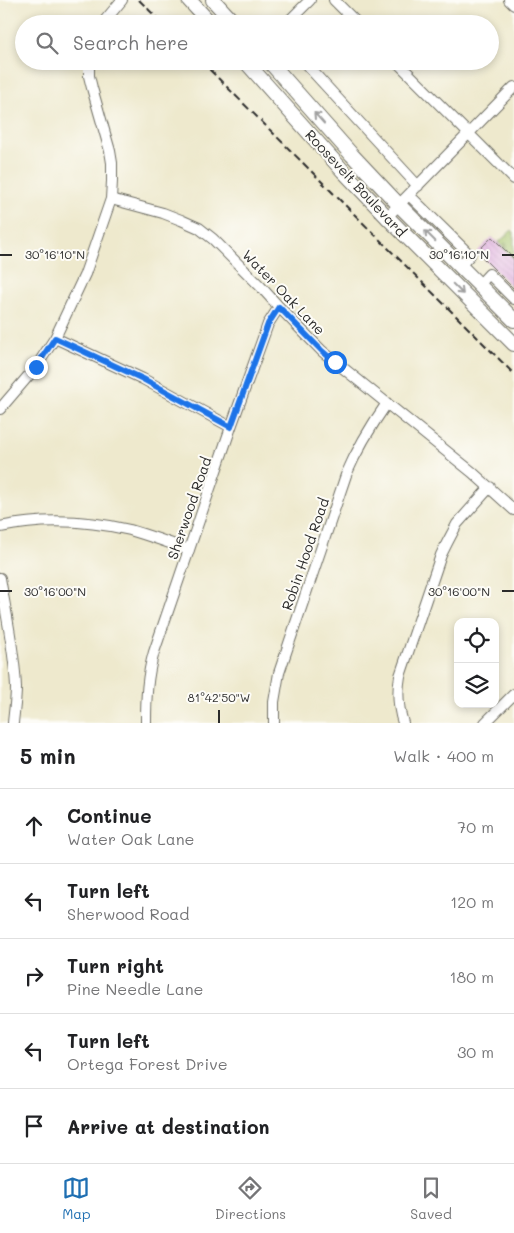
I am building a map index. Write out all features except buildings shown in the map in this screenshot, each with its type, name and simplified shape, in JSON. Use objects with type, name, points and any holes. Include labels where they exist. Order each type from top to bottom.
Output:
[{"type":"highway","points":[[189,0],[203,15]]},
{"type":"highway","points":[[213,0],[227,15]]},
{"type":"highway","name":"Roosevelt Boulevard","points":[[253,70],[343,171],[514,344]]},
{"type":"highway","name":"Roosevelt Boulevard","points":[[277,70],[399,205],[514,320]]},
{"type":"street","points":[[110,15],[122,0]]},
{"type":"street","points":[[295,15],[310,0]]},
{"type":"street","points":[[334,0],[349,15]]},
{"type":"street","points":[[510,0],[514,4]]},
{"type":"street","points":[[2,404],[36,367],[55,338],[85,274],[110,200],[112,163],[110,150],[91,86],[90,70]]},
{"type":"street","points":[[311,70],[418,186]]},
{"type":"street","points":[[405,70],[514,179]]},
{"type":"street","points":[[387,217],[514,87]]},
{"type":"street","points":[[409,195],[470,255],[460,266]]},
{"type":"street","name":"Water Oak Lane","points":[[110,200],[163,213],[198,228],[220,246],[322,351],[490,487],[514,510]]},
{"type":"street","points":[[479,285],[489,274],[514,299]]},
{"type":"street","name":"Sherwood Road","points":[[146,723],[149,668],[268,324],[279,307]]},
{"type":"street","points":[[55,338],[143,379],[231,427]]},
{"type":"street","name":"Robin Hood Road","points":[[274,723],[274,702],[279,673],[346,474],[362,442],[387,403]]},
{"type":"street","points":[[402,723],[398,701],[400,676],[441,555],[457,524],[490,487]]},
{"type":"street","points":[[0,527],[58,520],[98,523],[132,531],[189,550]]},
{"type":"street","points":[[0,578],[16,687],[13,723]]},
{"type":"street","points":[[485,723],[514,694]]},
{"type":"green space","points":[[512,230],[514,232],[514,259],[498,243]]},
{"type":"railway","points":[[139,0],[154,15]]},
{"type":"railway","points":[[210,70],[514,374]]},
{"type":"route","points":[[36,367],[55,338],[143,379],[231,427],[268,324],[279,307],[335,362]]}]
